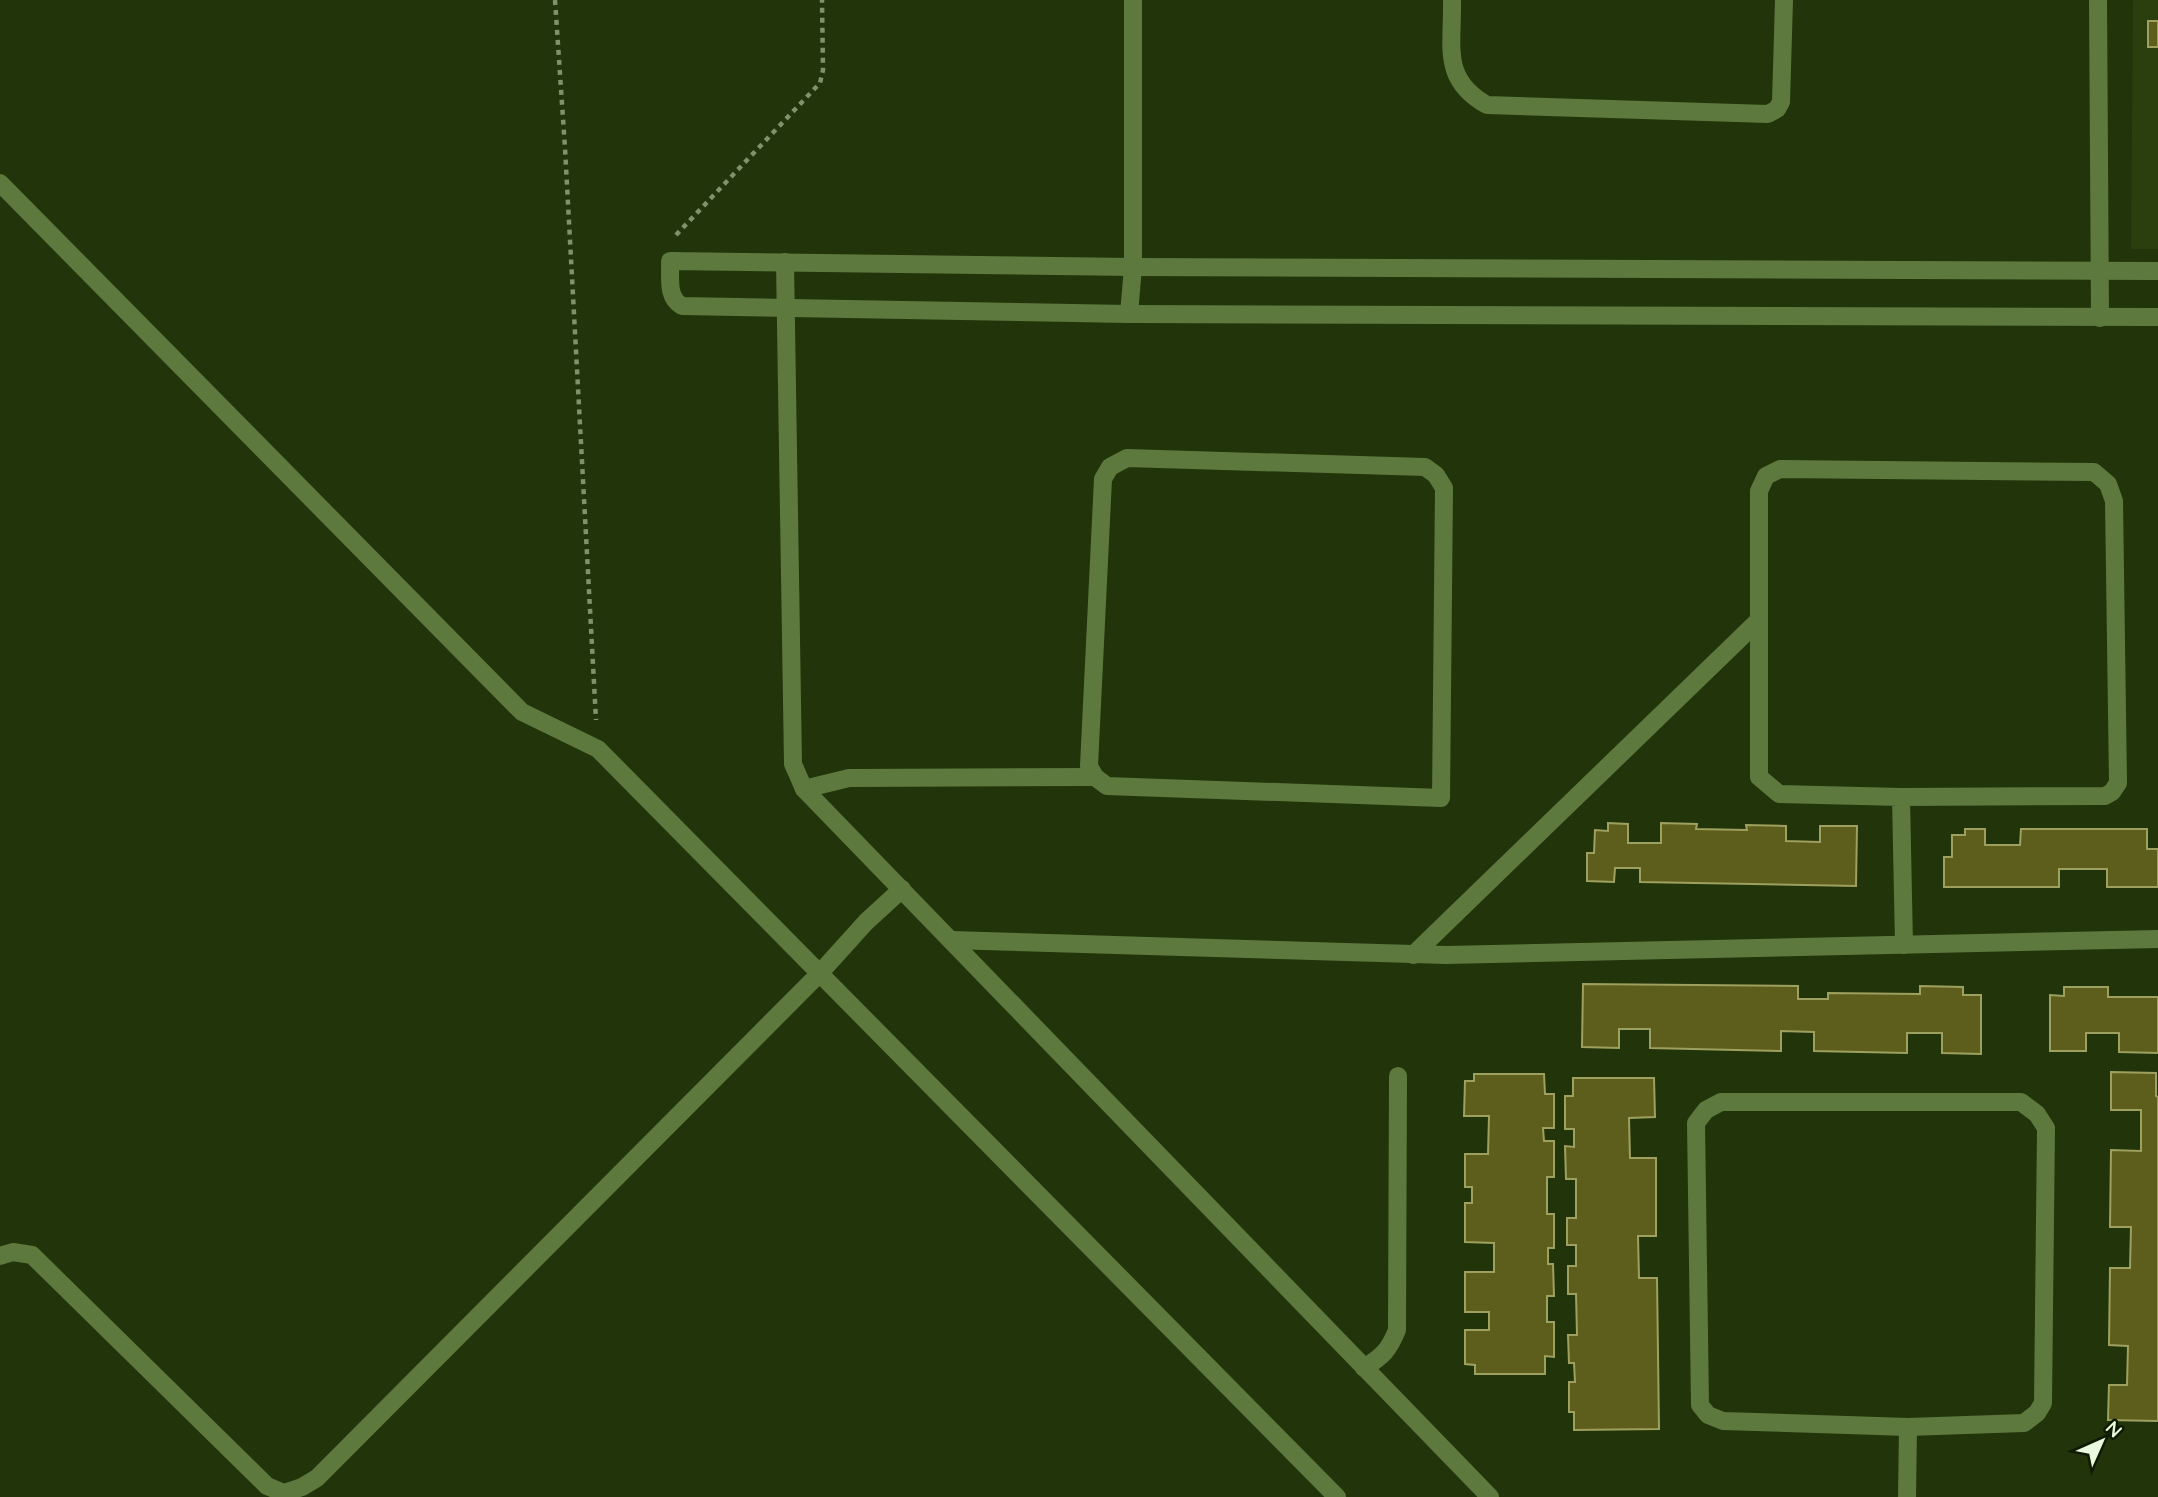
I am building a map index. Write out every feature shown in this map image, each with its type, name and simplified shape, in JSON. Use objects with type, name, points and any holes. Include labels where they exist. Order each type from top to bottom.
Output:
[{"type":"street","points":[[1129,314],[1133,267],[1133,0]]},
{"type":"street","points":[[1452,0],[1453,72],[1470,96],[1487,105],[1768,114],[1781,102],[1784,0]]},
{"type":"street","points":[[2098,0],[2100,318]]},
{"type":"street","points":[[0,183],[522,712],[598,749],[1337,1497]]},
{"type":"street","points":[[2158,271],[1133,267],[670,261],[671,294],[675,302],[682,306],[1129,314],[2158,317]]},
{"type":"street","points":[[785,262],[793,764],[804,789],[1490,1497]]},
{"type":"street","points":[[804,789],[849,778],[1095,777],[1107,786],[1441,798],[1444,488],[1436,475],[1425,467],[1127,458],[1110,467],[1103,478],[1102,492],[1089,766],[1095,777]]},
{"type":"street","points":[[1780,469],[2094,472],[2108,484],[2115,501],[2118,783],[2112,792],[2105,796],[1901,797],[1779,794],[1759,777],[1759,491],[1766,476],[1780,469]]},
{"type":"street","points":[[1413,955],[1759,620]]},
{"type":"street","points":[[1901,797],[1904,945]]},
{"type":"street","points":[[0,1256],[13,1252],[32,1255],[267,1486],[284,1493],[302,1487],[317,1478],[902,888]]},
{"type":"street","points":[[951,940],[1413,955],[2158,939]]},
{"type":"street","points":[[1364,1368],[1390,1348],[1397,1330],[1398,1076]]},
{"type":"street","points":[[1721,1102],[2021,1102],[2042,1121],[2046,1128],[2043,1403],[2037,1413],[2024,1423],[1908,1427],[1723,1421],[1708,1415],[1700,1405],[1696,1123],[1706,1110],[1721,1102]]},
{"type":"street","points":[[1907,1497],[1908,1427]]},
{"type":"path","points":[[555,0],[598,749]]},
{"type":"path","points":[[670,261],[672,241],[680,230],[820,83],[823,70],[822,0]]},
{"type":"shaded area","points":[[2133,0],[2158,0],[2158,249],[2131,249]]},
{"type":"building","points":[[2148,21],[2158,21],[2158,47],[2148,47]]},
{"type":"building","points":[[1608,823],[1628,824],[1628,843],[1661,843],[1661,823],[1697,824],[1696,829],[1747,830],[1746,825],[1786,826],[1786,841],[1820,842],[1820,826],[1857,826],[1856,886],[1640,882],[1640,868],[1615,868],[1614,882],[1587,881],[1587,853],[1594,853],[1595,830],[1608,831]]},
{"type":"building","points":[[1965,829],[1985,829],[1985,845],[2020,845],[2021,829],[2147,829],[2147,849],[2158,849],[2158,887],[2107,887],[2107,869],[2059,869],[2059,887],[1944,887],[1944,857],[1952,857],[1952,835],[1965,835]]},
{"type":"building","points":[[1583,984],[1798,986],[1798,999],[1828,999],[1828,993],[1920,994],[1920,986],[1963,987],[1963,995],[1981,995],[1981,1054],[1942,1053],[1942,1033],[1907,1033],[1907,1053],[1814,1051],[1814,1032],[1781,1031],[1781,1051],[1650,1048],[1650,1029],[1619,1029],[1619,1048],[1582,1047]]},
{"type":"building","points":[[2064,987],[2108,987],[2108,997],[2158,997],[2158,1053],[2119,1052],[2119,1033],[2086,1033],[2086,1051],[2050,1051],[2050,995],[2064,996]]},
{"type":"building","points":[[2111,1072],[2156,1073],[2158,1421],[2108,1420],[2109,1385],[2127,1385],[2128,1346],[2109,1345],[2110,1268],[2130,1268],[2131,1227],[2110,1227],[2111,1150],[2141,1151],[2141,1110],[2111,1110]]},
{"type":"building","points":[[1474,1074],[1544,1074],[1545,1094],[1554,1094],[1554,1128],[1543,1128],[1544,1141],[1554,1141],[1554,1177],[1547,1177],[1547,1214],[1554,1214],[1554,1248],[1548,1248],[1548,1264],[1553,1264],[1554,1296],[1547,1296],[1547,1322],[1554,1322],[1554,1357],[1545,1356],[1545,1374],[1475,1374],[1475,1365],[1465,1364],[1465,1330],[1489,1330],[1489,1312],[1465,1312],[1465,1272],[1494,1272],[1494,1243],[1465,1242],[1465,1203],[1472,1203],[1472,1187],[1465,1187],[1465,1154],[1488,1154],[1489,1116],[1464,1116],[1465,1081],[1474,1081]]},
{"type":"building","points":[[1573,1078],[1654,1078],[1655,1117],[1629,1118],[1630,1158],[1656,1158],[1656,1236],[1638,1236],[1639,1278],[1657,1278],[1659,1429],[1574,1430],[1574,1412],[1569,1412],[1569,1382],[1575,1382],[1574,1363],[1569,1363],[1568,1335],[1577,1335],[1576,1294],[1568,1294],[1568,1266],[1576,1266],[1576,1245],[1567,1245],[1567,1218],[1576,1218],[1576,1179],[1566,1179],[1565,1146],[1574,1147],[1574,1129],[1565,1129],[1565,1096],[1573,1096]]}]
